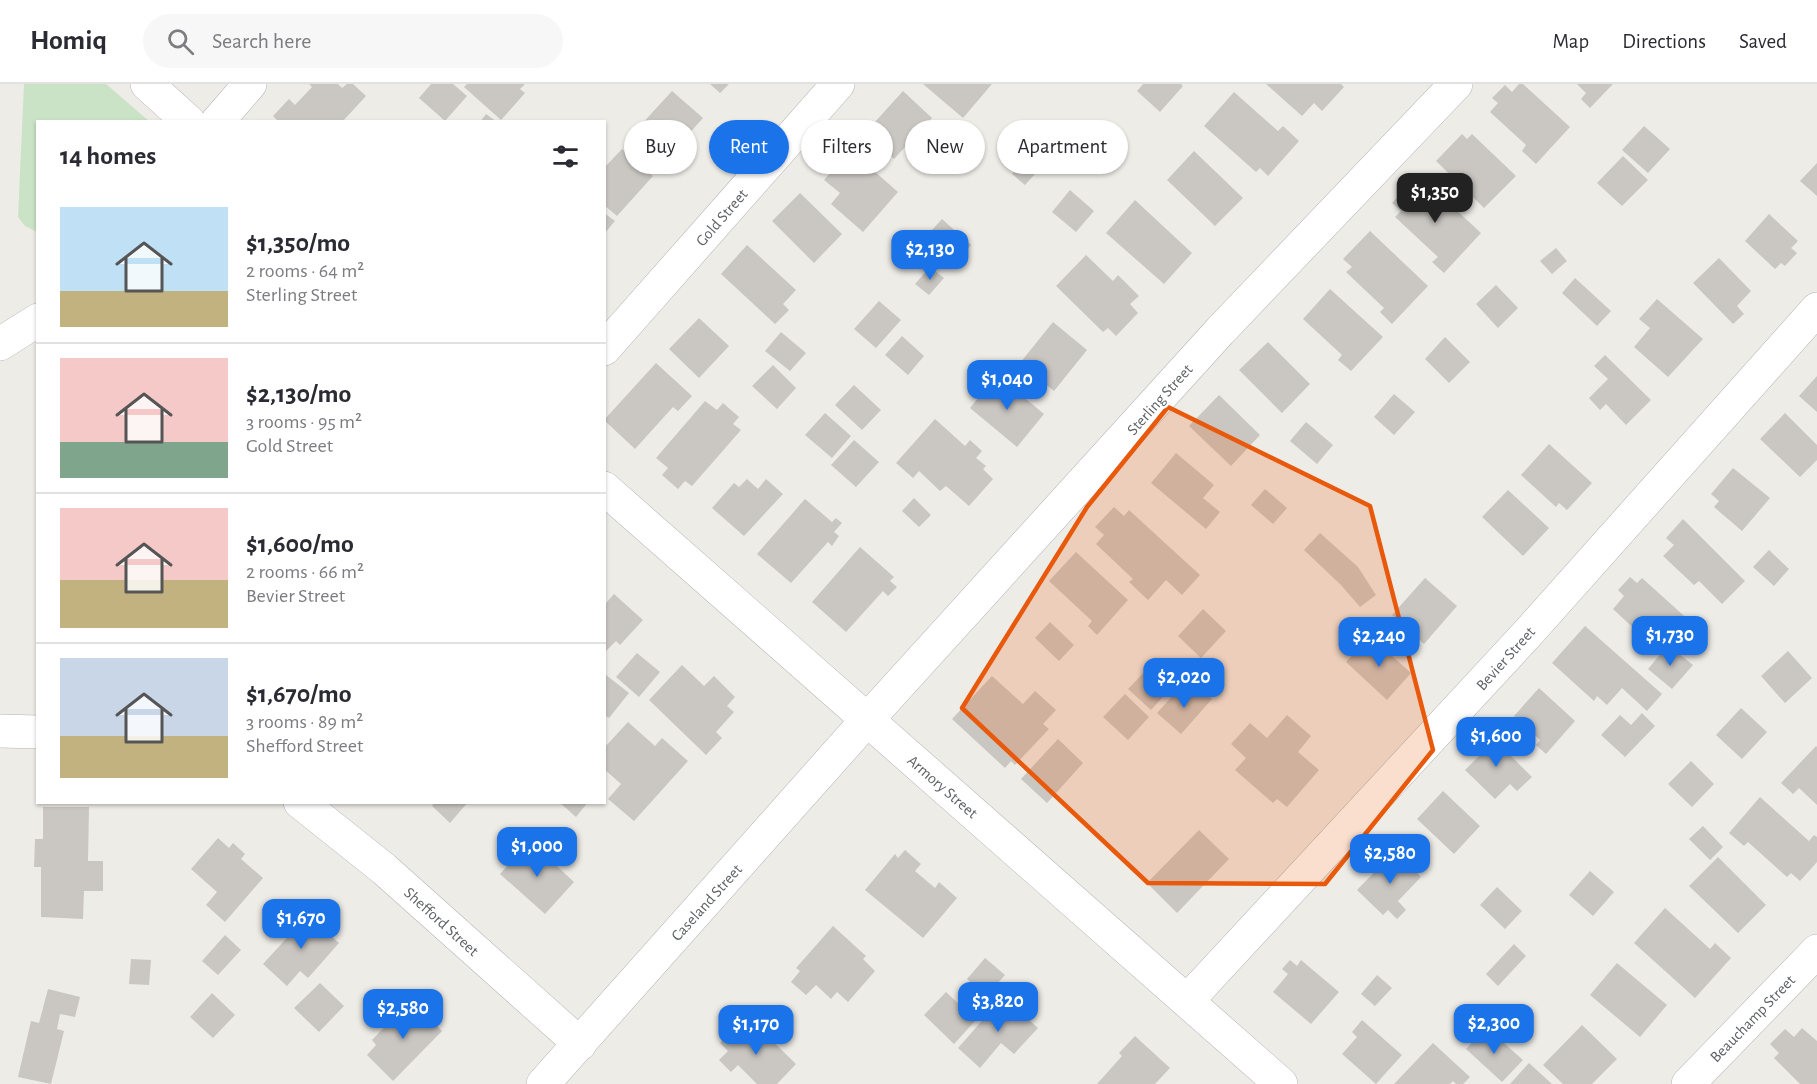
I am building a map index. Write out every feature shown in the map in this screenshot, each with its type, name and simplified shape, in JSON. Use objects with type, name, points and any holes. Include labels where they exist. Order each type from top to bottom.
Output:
[{"type":"street","points":[[147,84],[187,120]]},
{"type":"street","points":[[219,120],[250,84]]},
{"type":"street","name":"Gold Street","points":[[606,347],[838,84]]},
{"type":"street","name":"Sterling Street","points":[[867,720],[1220,331],[1456,84]]},
{"type":"street","name":"Bevier Street","points":[[1187,1001],[1528,633],[1817,309]]},
{"type":"street","points":[[0,344],[36,321]]},
{"type":"street","name":"Armory Street","points":[[606,490],[1281,1084]]},
{"type":"street","name":"Caseland Street","points":[[543,1084],[867,720]]},
{"type":"street","points":[[0,731],[36,732]]},
{"type":"street","name":"Shefford Street","points":[[303,804],[384,869],[580,1044]]},
{"type":"street","name":"Beauchamp Street","points":[[1688,1084],[1817,951]]},
{"type":"highlighted area","points":[[1168,407],[1370,506],[1433,750],[1325,884],[1148,883],[962,708],[1087,507]]},
{"type":"green space","points":[[24,84],[106,84],[148,120],[36,120],[36,232],[25,226],[18,217]]},
{"type":"building","points":[[309,84],[338,84],[342,88],[347,84],[353,84],[366,96],[344,120],[277,120],[273,116],[289,99],[295,105],[312,87]]},
{"type":"building","points":[[431,84],[453,84],[467,96],[446,120],[419,98]]},
{"type":"building","points":[[467,84],[525,84],[520,89],[525,93],[501,120],[464,87]]},
{"type":"building","points":[[710,84],[729,84],[720,93]]},
{"type":"building","points":[[923,84],[992,84],[963,118]]},
{"type":"building","points":[[1143,84],[1181,84],[1183,86],[1160,112],[1137,91]]},
{"type":"building","points":[[1266,84],[1341,84],[1344,87],[1322,111],[1314,103],[1302,116]]},
{"type":"building","points":[[1519,84],[1523,84],[1570,127],[1536,164],[1522,151],[1526,145],[1490,112],[1498,103],[1492,98],[1505,85],[1512,92]]},
{"type":"building","points":[[1577,84],[1613,84],[1590,108],[1581,99],[1586,93]]},
{"type":"building","points":[[672,91],[703,118],[697,125],[697,120],[645,120]]},
{"type":"building","points":[[903,91],[932,118],[930,120],[905,120],[905,147],[894,159],[893,120],[877,120]]},
{"type":"building","points":[[1234,92],[1278,131],[1283,126],[1299,141],[1268,176],[1260,168],[1256,172],[1204,126]]},
{"type":"building","points":[[486,114],[494,120],[482,120]]},
{"type":"building","points":[[1644,126],[1670,149],[1648,173],[1622,150]]},
{"type":"building","points":[[1462,134],[1467,139],[1472,134],[1516,176],[1484,208],[1436,161]]},
{"type":"building","points":[[622,149],[624,151],[624,174],[651,174],[653,176],[617,216],[606,207],[606,166]]},
{"type":"building","points":[[1194,151],[1243,198],[1215,226],[1167,180]]},
{"type":"building","points":[[1623,156],[1648,180],[1622,206],[1597,183]]},
{"type":"building","points":[[1817,163],[1817,196],[1800,181]]},
{"type":"building","points":[[829,174],[878,174],[898,192],[863,232],[831,204],[840,193],[824,180]]},
{"type":"building","points":[[1012,174],[1035,174],[1025,185]]},
{"type":"building","points":[[1412,182],[1421,190],[1427,183],[1481,233],[1444,273],[1432,262],[1438,257],[1395,217],[1401,211],[1392,203]]},
{"type":"building","points":[[1070,190],[1094,211],[1076,232],[1052,212]]},
{"type":"building","points":[[800,193],[842,234],[814,263],[772,221]]},
{"type":"building","points":[[1135,200],[1192,253],[1164,284],[1106,233]]},
{"type":"building","points":[[606,214],[615,221],[606,232]]},
{"type":"building","points":[[1769,214],[1798,241],[1791,248],[1797,253],[1785,266],[1781,263],[1775,269],[1745,241]]},
{"type":"building","points":[[942,219],[971,245],[950,269],[921,242]]},
{"type":"building","points":[[1370,231],[1428,286],[1392,324],[1380,312],[1384,308],[1346,272],[1352,267],[1343,259]]},
{"type":"building","points":[[747,245],[796,290],[783,304],[789,310],[775,324],[721,274]]},
{"type":"building","points":[[1556,248],[1567,261],[1552,274],[1540,261]]},
{"type":"building","points":[[1086,255],[1113,281],[1118,275],[1139,296],[1130,304],[1138,313],[1116,336],[1108,328],[1103,332],[1056,286]]},
{"type":"building","points":[[1719,258],[1751,291],[1737,306],[1744,314],[1733,324],[1693,283]]},
{"type":"building","points":[[930,267],[944,278],[929,295],[915,284]]},
{"type":"building","points":[[1575,278],[1611,311],[1597,326],[1562,293]]},
{"type":"building","points":[[1496,285],[1518,308],[1498,328],[1476,304]]},
{"type":"building","points":[[1330,289],[1383,337],[1351,371],[1338,360],[1342,355],[1303,319]]},
{"type":"building","points":[[1657,299],[1703,339],[1668,377],[1634,347],[1650,328],[1639,319]]},
{"type":"building","points":[[879,301],[901,320],[876,348],[854,329]]},
{"type":"building","points":[[699,318],[729,346],[699,378],[669,349]]},
{"type":"building","points":[[1053,322],[1087,350],[1054,391],[1020,363]]},
{"type":"building","points":[[781,332],[806,353],[790,371],[765,351]]},
{"type":"building","points":[[902,336],[924,356],[908,375],[885,355]]},
{"type":"building","points":[[1445,337],[1470,362],[1449,383],[1425,359]]},
{"type":"building","points":[[1268,342],[1310,384],[1282,413],[1239,370]]},
{"type":"building","points":[[1605,355],[1651,400],[1626,425],[1606,404],[1600,410],[1589,398],[1608,379],[1594,366]]},
{"type":"building","points":[[656,363],[692,396],[678,411],[673,407],[635,449],[606,422],[606,418]]},
{"type":"building","points":[[773,365],[796,388],[777,409],[752,386]]},
{"type":"building","points":[[997,375],[1044,414],[1017,447],[970,408]]},
{"type":"building","points":[[1817,376],[1817,412],[1799,396]]},
{"type":"building","points":[[854,385],[881,410],[862,430],[835,405]]},
{"type":"building","points":[[1394,394],[1415,412],[1394,435],[1374,417]]},
{"type":"building","points":[[1219,395],[1260,435],[1231,466],[1189,426]]},
{"type":"building","points":[[705,401],[717,410],[723,403],[739,417],[733,424],[741,430],[692,486],[685,481],[678,489],[662,475],[668,468],[656,458]]},
{"type":"building","points":[[825,413],[851,436],[832,458],[805,435]]},
{"type":"building","points":[[1785,413],[1817,445],[1817,460],[1800,477],[1760,439]]},
{"type":"building","points":[[935,419],[965,446],[970,440],[982,451],[976,458],[986,466],[983,469],[993,479],[969,506],[946,486],[940,491],[919,471],[913,478],[896,463]]},
{"type":"building","points":[[1306,422],[1333,445],[1317,464],[1290,441]]},
{"type":"building","points":[[854,440],[879,462],[856,487],[831,465]]},
{"type":"building","points":[[1549,444],[1592,483],[1567,510],[1559,503],[1556,507],[1521,475]]},
{"type":"building","points":[[1176,453],[1214,485],[1203,498],[1220,512],[1206,529],[1151,483]]},
{"type":"building","points":[[1733,468],[1770,498],[1742,531],[1714,507],[1719,501],[1711,494]]},
{"type":"building","points":[[747,479],[758,489],[766,479],[783,494],[744,536],[712,508],[734,483],[739,487]]},
{"type":"building","points":[[1265,489],[1287,508],[1273,524],[1251,505]]},
{"type":"building","points":[[1508,490],[1549,528],[1523,556],[1482,517]]},
{"type":"building","points":[[914,498],[931,515],[919,527],[902,511]]},
{"type":"building","points":[[805,499],[832,522],[836,518],[842,523],[834,532],[839,536],[832,546],[828,542],[791,583],[757,554]]},
{"type":"building","points":[[1114,507],[1124,516],[1129,510],[1200,575],[1182,595],[1166,580],[1148,600],[1129,582],[1133,579],[1096,544],[1104,535],[1095,527]]},
{"type":"building","points":[[1683,519],[1745,581],[1722,604],[1699,581],[1694,585],[1663,556],[1674,545],[1666,538]]},
{"type":"building","points":[[1320,533],[1358,567],[1376,595],[1360,607],[1341,585],[1304,550]]},
{"type":"building","points":[[860,547],[894,577],[890,581],[897,587],[888,596],[883,591],[846,632],[812,602]]},
{"type":"building","points":[[1769,550],[1789,569],[1774,586],[1753,567]]},
{"type":"building","points":[[1076,552],[1128,600],[1097,635],[1088,626],[1092,621],[1049,581]]},
{"type":"building","points":[[1630,577],[1637,583],[1642,578],[1693,624],[1680,638],[1659,619],[1643,637],[1613,609],[1624,596],[1618,590]]},
{"type":"building","points":[[1425,578],[1457,606],[1424,644],[1392,615]]},
{"type":"building","points":[[614,594],[643,620],[620,645],[616,641],[606,651],[606,603]]},
{"type":"building","points":[[1203,609],[1226,631],[1201,658],[1178,636]]},
{"type":"building","points":[[1050,622],[1074,645],[1059,661],[1035,638]]},
{"type":"building","points":[[1585,626],[1662,694],[1647,711],[1622,688],[1607,705],[1597,696],[1594,701],[1552,663]]},
{"type":"building","points":[[1370,636],[1411,673],[1387,700],[1346,662]]},
{"type":"building","points":[[1668,645],[1693,665],[1672,689],[1648,669]]},
{"type":"building","points":[[1788,651],[1812,678],[1785,703],[1761,676]]},
{"type":"building","points":[[637,653],[660,672],[639,697],[616,677]]},
{"type":"building","points":[[682,665],[704,686],[714,676],[735,697],[727,706],[734,712],[716,732],[722,738],[706,755],[649,700]]},
{"type":"building","points":[[1151,665],[1173,686],[1151,710],[1128,689]]},
{"type":"building","points":[[606,675],[629,693],[609,718],[606,716]]},
{"type":"building","points":[[992,676],[1023,704],[1035,691],[1056,710],[1043,724],[1049,729],[1015,765],[1011,761],[1005,768],[952,719]]},
{"type":"building","points":[[1195,685],[1212,699],[1181,734],[1157,713],[1176,692],[1183,698]]},
{"type":"building","points":[[1539,688],[1575,721],[1546,754],[1536,745],[1540,740],[1514,716]]},
{"type":"building","points":[[1125,694],[1149,717],[1128,740],[1103,717]]},
{"type":"building","points":[[1741,708],[1767,732],[1742,759],[1716,735]]},
{"type":"building","points":[[1642,713],[1655,726],[1625,757],[1601,735],[1620,715],[1631,725]]},
{"type":"building","points":[[1287,715],[1311,736],[1298,752],[1319,770],[1287,807],[1277,799],[1273,803],[1235,770],[1246,758],[1231,744],[1250,723],[1267,738]]},
{"type":"building","points":[[628,722],[655,746],[662,738],[688,761],[634,821],[608,799],[621,784],[606,771],[606,746]]},
{"type":"building","points":[[1488,733],[1532,777],[1517,791],[1510,784],[1495,799],[1465,770],[1480,755],[1473,748]]},
{"type":"building","points":[[1058,739],[1083,763],[1047,803],[1021,779]]},
{"type":"building","points":[[1816,746],[1817,805],[1799,788],[1793,794],[1781,783]]},
{"type":"building","points":[[1691,761],[1714,784],[1692,807],[1668,784]]},
{"type":"building","points":[[1443,791],[1480,826],[1454,854],[1417,819]]},
{"type":"building","points":[[1760,797],[1809,841],[1814,835],[1817,837],[1817,862],[1800,881],[1791,873],[1787,877],[1748,842],[1744,846],[1729,833]]},
{"type":"building","points":[[434,804],[466,804],[450,823],[432,806]]},
{"type":"building","points":[[561,804],[586,804],[576,817]]},
{"type":"building","points":[[43,807],[89,807],[88,861],[103,861],[103,891],[84,891],[83,919],[41,917],[41,867],[34,867],[35,839],[43,839]]},
{"type":"building","points":[[1703,826],[1723,847],[1710,860],[1689,839]]},
{"type":"building","points":[[1199,830],[1229,859],[1177,913],[1147,883]]},
{"type":"building","points":[[218,838],[229,848],[233,843],[245,854],[241,859],[263,878],[225,922],[206,905],[217,892],[191,869]]},
{"type":"building","points":[[530,841],[574,882],[545,914],[500,874]]},
{"type":"building","points":[[905,850],[921,864],[915,871],[935,888],[939,882],[957,898],[923,938],[865,890],[895,854],[898,858]]},
{"type":"building","points":[[1395,851],[1421,877],[1398,901],[1406,910],[1397,919],[1388,910],[1383,915],[1357,890]]},
{"type":"building","points":[[1718,857],[1766,905],[1738,933],[1689,886]]},
{"type":"building","points":[[1590,871],[1614,892],[1593,916],[1569,895]]},
{"type":"building","points":[[1497,887],[1522,911],[1505,929],[1480,905]]},
{"type":"building","points":[[1665,908],[1710,949],[1715,943],[1731,958],[1695,998],[1634,943]]},
{"type":"building","points":[[300,909],[339,943],[308,978],[300,971],[287,986],[263,964],[294,930],[287,923]]},
{"type":"building","points":[[833,926],[866,956],[863,959],[875,971],[848,1002],[837,992],[831,999],[816,985],[806,995],[791,982],[800,971],[796,968]]},
{"type":"building","points":[[225,935],[241,950],[218,975],[202,961]]},
{"type":"building","points":[[1514,944],[1526,956],[1498,986],[1486,974]]},
{"type":"building","points":[[985,958],[1005,975],[986,996],[967,979]]},
{"type":"building","points":[[131,959],[151,960],[149,985],[129,984]]},
{"type":"building","points":[[1290,960],[1297,966],[1301,960],[1339,992],[1311,1024],[1273,992],[1288,974],[1282,969]]},
{"type":"building","points":[[1617,963],[1667,1005],[1640,1037],[1590,995]]},
{"type":"building","points":[[1377,975],[1392,988],[1375,1006],[1361,994]]},
{"type":"building","points":[[320,983],[344,1006],[319,1032],[294,1008]]},
{"type":"building","points":[[48,989],[80,997],[75,1017],[60,1014],[57,1029],[64,1031],[51,1084],[18,1077],[31,1021],[39,1023]]},
{"type":"building","points":[[946,992],[976,1020],[954,1044],[924,1015]]},
{"type":"building","points":[[212,993],[235,1015],[213,1038],[190,1017]]},
{"type":"building","points":[[1003,997],[1038,1028],[1014,1054],[1001,1043],[980,1068],[958,1048]]},
{"type":"building","points":[[411,1000],[442,1031],[393,1081],[367,1055],[376,1045],[372,1040]]},
{"type":"building","points":[[1362,1020],[1402,1055],[1376,1084],[1342,1054],[1357,1037],[1352,1032]]},
{"type":"building","points":[[752,1021],[796,1064],[777,1084],[757,1084],[738,1065],[731,1072],[719,1060],[728,1051],[720,1043],[731,1031],[737,1036]]},
{"type":"building","points":[[1582,1025],[1617,1059],[1592,1084],[1563,1084],[1543,1065]]},
{"type":"building","points":[[1486,1027],[1523,1060],[1502,1082],[1466,1049]]},
{"type":"building","points":[[1802,1028],[1817,1041],[1817,1084],[1800,1084],[1774,1058],[1779,1053],[1770,1044],[1785,1029],[1794,1037]]},
{"type":"building","points":[[1135,1036],[1170,1068],[1155,1084],[1097,1084],[1122,1056],[1119,1053]]},
{"type":"building","points":[[1433,1043],[1470,1077],[1463,1084],[1456,1084],[1453,1081],[1450,1084],[1394,1084]]},
{"type":"building","points":[[1529,1063],[1552,1084],[1510,1084]]}]
